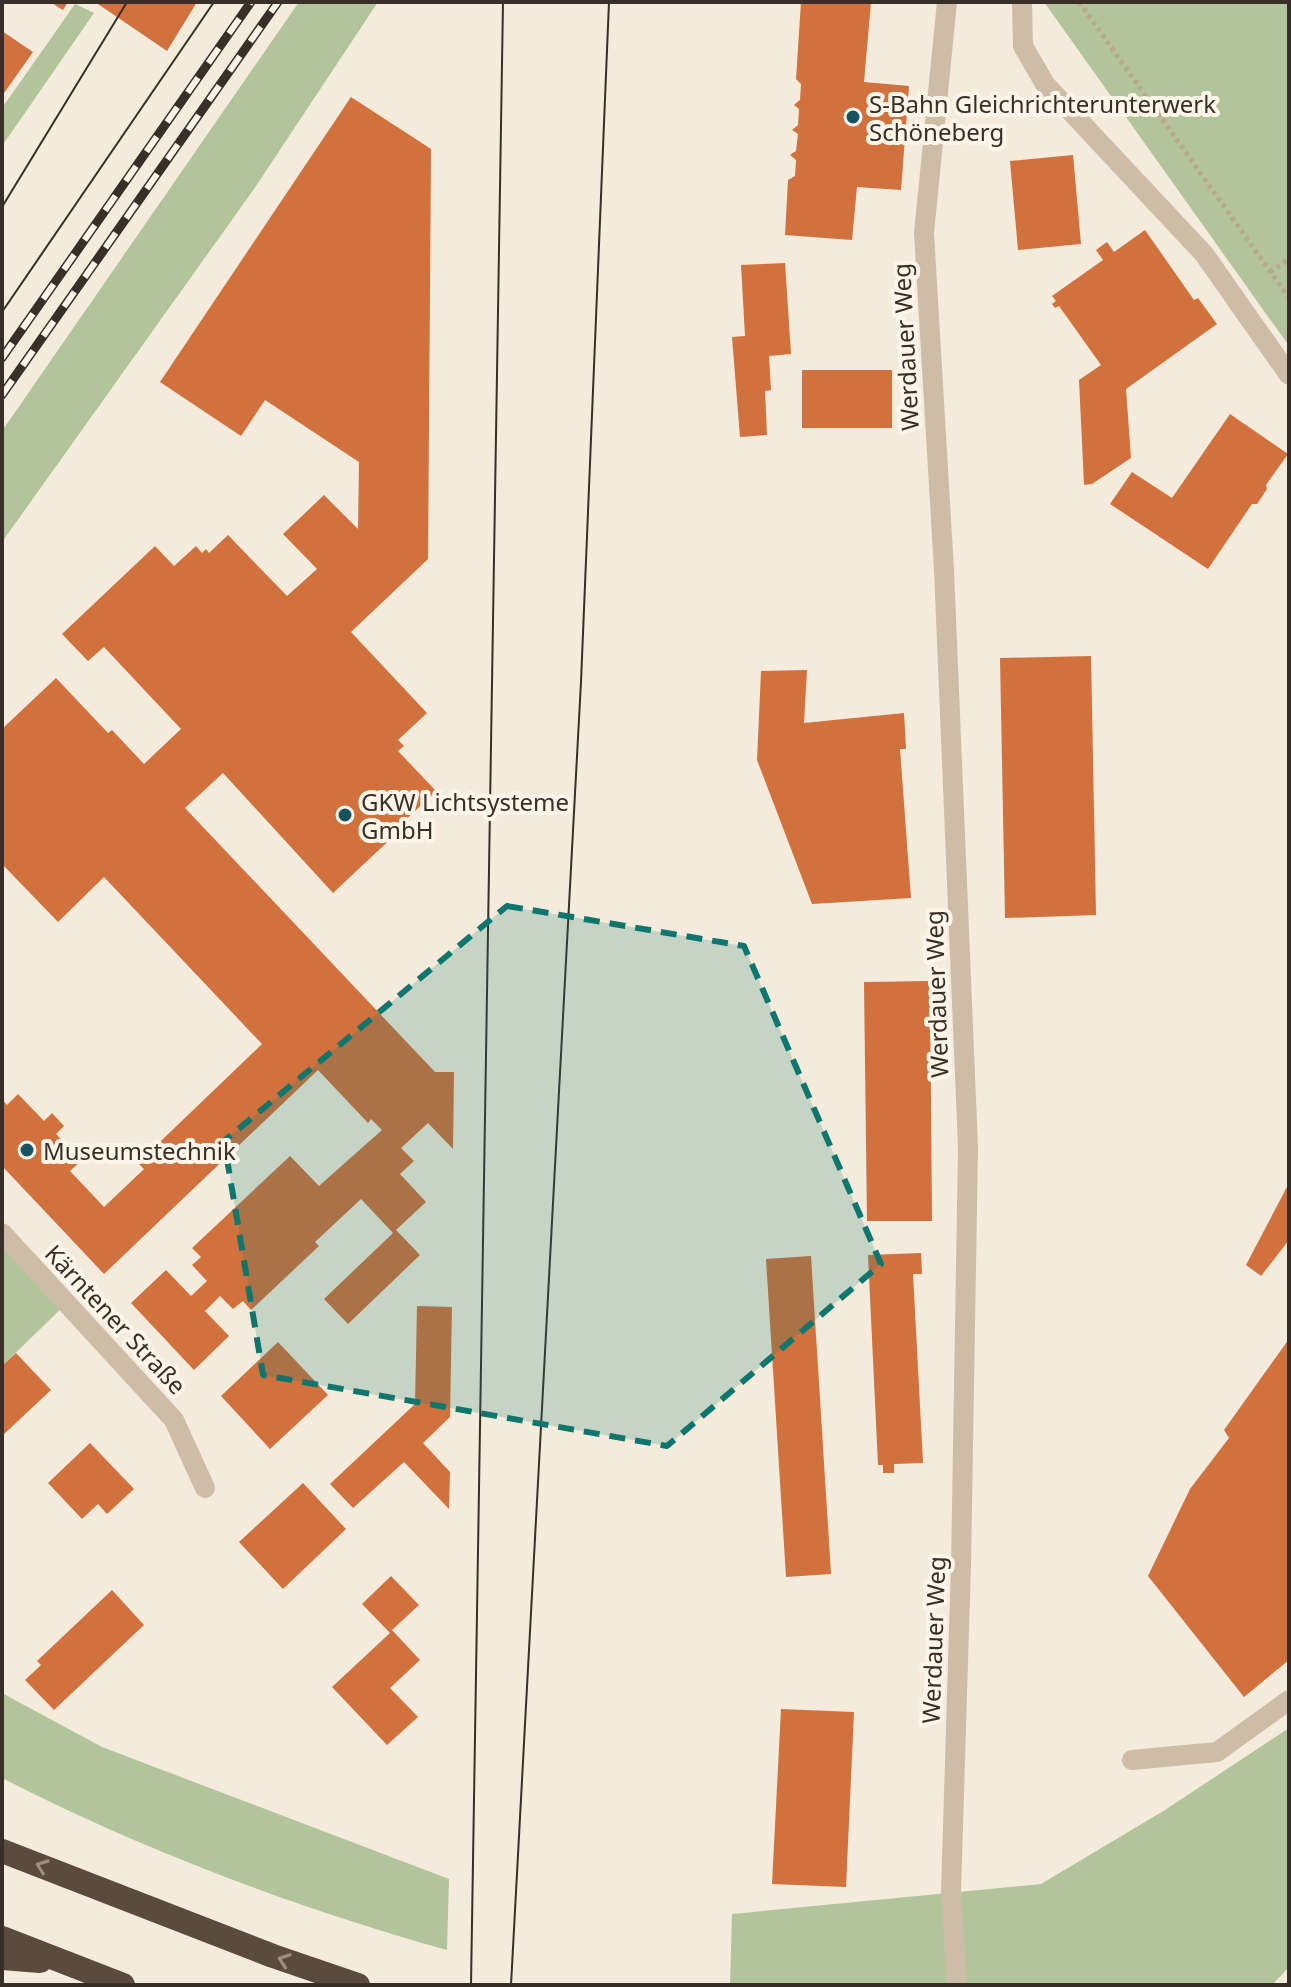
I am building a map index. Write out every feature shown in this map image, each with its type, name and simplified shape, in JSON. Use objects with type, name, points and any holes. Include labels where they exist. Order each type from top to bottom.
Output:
[{"type":"highway","points":[[2,1851],[258,1951],[358,1985]]},
{"type":"highway","points":[[2,1938],[123,1985]]},
{"type":"highway","points":[[2,1958],[67,1963]]},
{"type":"street","name":"Werdauer Weg","points":[[947,2],[924,233],[944,570],[968,1147],[951,1892],[957,1985]]},
{"type":"street","points":[[1022,2],[1023,46],[1045,84],[1204,254],[1289,375]]},
{"type":"street","name":"Kärntener Straße","points":[[2,1233],[174,1420],[205,1488]]},
{"type":"street","points":[[1132,1760],[1217,1752],[1289,1700]]},
{"type":"path","points":[[1079,2],[1289,298]]},
{"type":"path","points":[[1270,272],[1289,259]]},
{"type":"highlighted area","points":[[507,906],[744,946],[881,1264],[667,1446],[263,1375],[224,1141]]},
{"type":"green space","points":[[299,2],[378,2],[254,189],[2,542],[2,431]]},
{"type":"green space","points":[[1044,2],[1289,2],[1289,346]]},
{"type":"green space","points":[[75,4],[94,13],[2,146],[2,108]]},
{"type":"green space","points":[[2,1233],[66,1304],[2,1366]]},
{"type":"green space","points":[[2,1693],[102,1747],[449,1879],[447,1950],[333,1915],[220,1875],[110,1829],[2,1778]]},
{"type":"green space","points":[[1289,1728],[1289,1967],[1272,1985],[730,1985],[732,1914],[1041,1884],[1165,1810]]},
{"type":"building","points":[[50,2],[68,2],[63,10]]},
{"type":"building","points":[[95,2],[197,2],[167,51]]},
{"type":"building","name":"S-Bahn Gleichrichterunterwerk Schöneberg","points":[[801,2],[871,2],[864,82],[909,86],[901,190],[857,187],[852,240],[785,235],[788,180],[795,176],[796,160],[790,155],[796,151],[798,134],[792,130],[798,125],[799,109],[794,105],[800,100],[801,84],[796,79]]},
{"type":"building","points":[[2,31],[33,52],[2,96]]},
{"type":"building","points":[[351,97],[431,149],[428,559],[351,632],[427,713],[398,740],[404,746],[398,751],[436,791],[333,893],[223,773],[185,808],[435,1072],[454,1072],[453,1149],[428,1123],[401,1148],[414,1161],[400,1174],[426,1202],[396,1230],[420,1255],[348,1324],[324,1299],[393,1233],[361,1199],[315,1242],[319,1246],[251,1310],[243,1301],[233,1309],[220,1296],[205,1311],[229,1336],[194,1370],[131,1303],[166,1270],[191,1296],[207,1281],[192,1265],[201,1257],[192,1248],[290,1156],[319,1186],[382,1130],[371,1119],[368,1123],[318,1070],[104,1274],[2,1166],[2,1099],[7,1105],[18,1094],[44,1121],[52,1113],[64,1126],[56,1134],[81,1161],[70,1171],[104,1207],[144,1169],[138,1163],[262,1044],[104,877],[58,922],[2,864],[2,729],[56,678],[108,733],[112,730],[144,764],[181,729],[104,647],[88,661],[62,634],[155,546],[174,566],[196,546],[202,553],[206,549],[209,553],[228,535],[287,596],[317,569],[283,534],[324,495],[358,529],[359,462],[265,400],[241,436],[160,382]]},
{"type":"building","points":[[1073,155],[1081,244],[1018,250],[1010,161]]},
{"type":"building","points":[[1145,230],[1194,300],[1198,298],[1217,324],[1126,389],[1131,458],[1092,484],[1084,485],[1079,380],[1101,365],[1059,306],[1055,308],[1052,304],[1056,301],[1052,296],[1103,260],[1096,250],[1107,242],[1114,252]]},
{"type":"building","points":[[785,263],[791,354],[769,356],[771,390],[765,391],[767,435],[740,437],[732,337],[745,336],[741,265]]},
{"type":"building","points":[[802,370],[892,370],[892,428],[802,428]]},
{"type":"building","points":[[1230,414],[1288,454],[1257,504],[1252,504],[1208,569],[1110,504],[1132,472],[1172,498]]},
{"type":"building","points":[[1091,656],[1096,915],[1005,918],[1000,658]]},
{"type":"building","points":[[807,670],[804,723],[904,713],[906,749],[900,749],[911,898],[812,904],[757,760],[761,671]]},
{"type":"building","points":[[930,981],[932,1221],[867,1221],[864,982]]},
{"type":"building","points":[[1289,1183],[1289,1240],[1261,1276],[1246,1265]]},
{"type":"building","points":[[921,1253],[922,1274],[913,1274],[923,1463],[894,1464],[894,1473],[883,1473],[883,1465],[878,1465],[868,1255]]},
{"type":"building","points":[[811,1256],[831,1574],[786,1577],[766,1259]]},
{"type":"building","points":[[417,1306],[452,1307],[450,1417],[423,1443],[450,1472],[449,1509],[404,1462],[353,1508],[330,1484],[415,1404]]},
{"type":"building","points":[[1289,1339],[1289,1660],[1244,1697],[1148,1576],[1190,1489],[1229,1438],[1224,1430]]},
{"type":"building","points":[[278,1342],[328,1395],[270,1449],[221,1396]]},
{"type":"building","points":[[16,1353],[51,1390],[2,1436],[2,1366]]},
{"type":"building","points":[[90,1443],[134,1489],[107,1514],[98,1504],[82,1519],[48,1483]]},
{"type":"building","points":[[303,1483],[346,1529],[283,1589],[239,1542]]},
{"type":"building","points":[[391,1576],[419,1605],[392,1630],[420,1660],[390,1688],[418,1717],[387,1745],[332,1687],[390,1633],[362,1604]]},
{"type":"building","points":[[112,1590],[144,1625],[54,1710],[25,1680],[41,1665],[37,1661]]},
{"type":"building","points":[[781,1709],[854,1712],[846,1887],[772,1884]]},
{"type":"tram line","points":[[2,207],[127,2]]},
{"type":"tram line","points":[[2,312],[214,2]]},
{"type":"tram line","points":[[471,1985],[503,2]]},
{"type":"tram line","points":[[511,1985],[581,682],[609,2]]},
{"type":"railway","points":[[2,358],[251,2]]},
{"type":"railway","points":[[2,395],[278,2]]},
{"type":"place","name":"S-Bahn Gleichrichterunterwerk Schöneberg","points":[[853,117]]},
{"type":"place","name":"GKW Lichtsysteme GmbH","points":[[345,815]]},
{"type":"place","name":"Museumstechnik","points":[[27,1150]]}]
